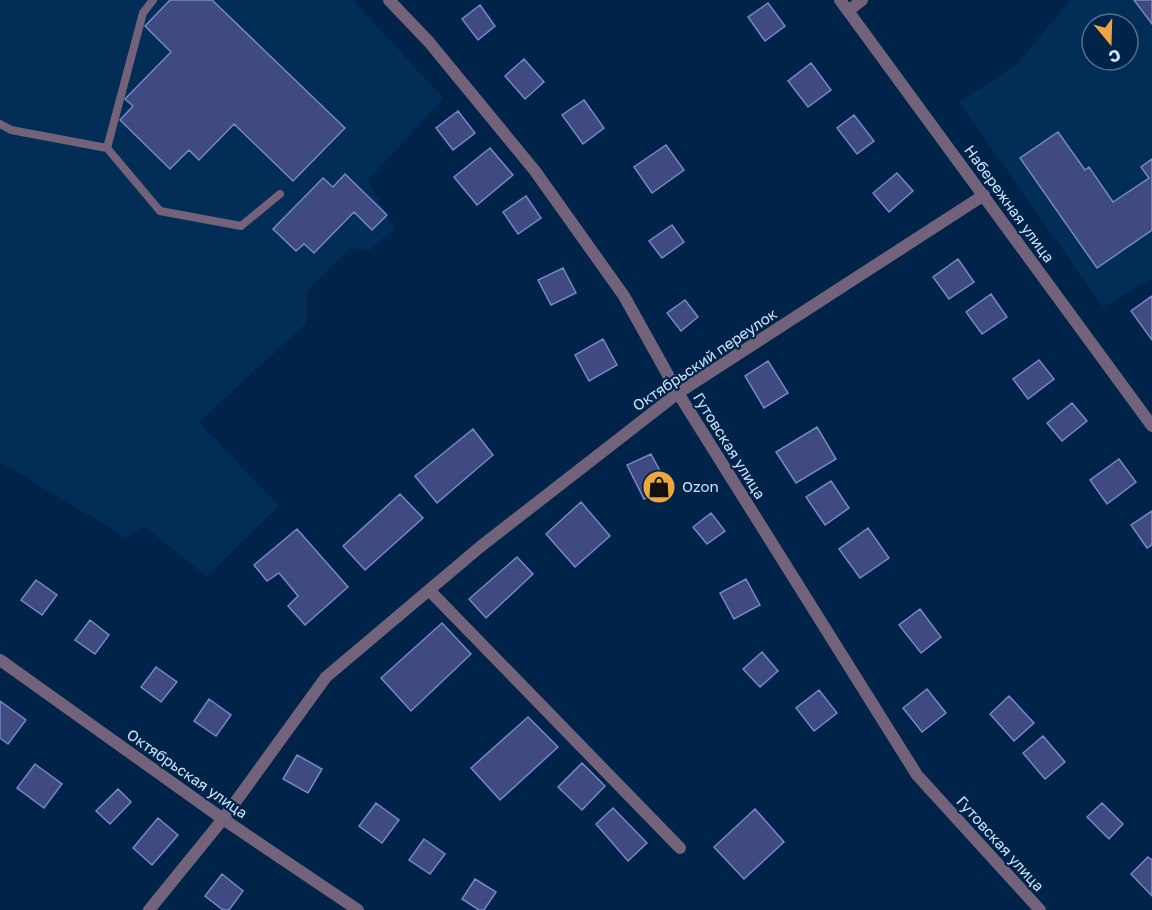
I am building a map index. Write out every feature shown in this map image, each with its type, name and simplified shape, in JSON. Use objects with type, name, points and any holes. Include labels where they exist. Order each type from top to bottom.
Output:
[{"type":"street","name":"Гутовская улица","points":[[389,0],[429,42],[535,171],[624,296],[678,393],[917,776],[1040,910]]},
{"type":"street","name":"Набережная улица","points":[[840,0],[1152,426]]},
{"type":"street","points":[[848,11],[862,0]]},
{"type":"street","name":"Октябрьский переулок","points":[[149,910],[223,819],[326,677],[480,547],[678,393],[984,195]]},
{"type":"street","points":[[429,590],[680,848]]},
{"type":"street","name":"Октябрьская улица","points":[[0,660],[350,908]]},
{"type":"lane","points":[[107,148],[143,13],[153,0]]},
{"type":"lane","points":[[0,124],[11,130],[107,148],[160,211],[242,226],[280,194]]},
{"type":"shaded area","points":[[0,0],[353,0],[443,98],[368,180],[394,229],[370,250],[350,248],[306,292],[306,323],[199,422],[279,506],[207,576],[143,526],[127,538],[0,462]]},
{"type":"shaded area","points":[[1071,0],[1152,0],[1152,278],[1103,307],[959,102],[1016,65]]},
{"type":"building","points":[[170,0],[212,0],[345,128],[293,181],[234,124],[199,160],[189,150],[170,169],[120,120],[133,106],[125,99],[171,52],[145,26]]},
{"type":"building","points":[[1134,0],[1152,0],[1152,24]]},
{"type":"building","points":[[768,3],[785,26],[765,41],[748,17]]},
{"type":"building","points":[[480,5],[495,26],[478,40],[462,19]]},
{"type":"building","points":[[524,59],[544,82],[525,99],[505,76]]},
{"type":"building","points":[[811,63],[831,90],[808,107],[788,81]]},
{"type":"building","points":[[584,100],[604,128],[583,144],[562,115]]},
{"type":"building","points":[[458,111],[475,133],[453,150],[436,128]]},
{"type":"building","points":[[854,115],[874,141],[857,154],[837,128]]},
{"type":"building","points":[[1058,132],[1085,170],[1089,167],[1113,202],[1149,178],[1141,167],[1152,159],[1152,230],[1097,268],[1020,158]]},
{"type":"building","points":[[666,145],[684,170],[652,193],[634,167]]},
{"type":"building","points":[[490,148],[513,175],[477,205],[454,177]]},
{"type":"building","points":[[897,173],[913,191],[889,212],[873,193]]},
{"type":"building","points":[[345,174],[387,215],[372,230],[354,212],[314,253],[304,244],[296,251],[273,229],[323,178],[333,187]]},
{"type":"building","points":[[526,196],[541,218],[518,234],[503,212]]},
{"type":"building","points":[[672,225],[684,242],[662,258],[649,241]]},
{"type":"building","points":[[958,259],[974,282],[949,299],[933,277]]},
{"type":"building","points":[[563,268],[576,293],[551,305],[538,280]]},
{"type":"building","points":[[991,294],[1007,317],[982,334],[966,312]]},
{"type":"building","points":[[1152,296],[1152,340],[1131,311]]},
{"type":"building","points":[[685,300],[698,317],[681,331],[667,313]]},
{"type":"building","points":[[603,339],[617,365],[589,381],[575,355]]},
{"type":"building","points":[[1039,360],[1054,379],[1028,399],[1013,379]]},
{"type":"building","points":[[768,361],[788,393],[764,408],[745,376]]},
{"type":"building","points":[[1072,403],[1087,421],[1062,441],[1047,423]]},
{"type":"building","points":[[817,427],[836,459],[796,483],[776,452]]},
{"type":"building","points":[[473,429],[493,455],[437,503],[415,476]]},
{"type":"building","points":[[651,454],[669,488],[644,499],[627,465]]},
{"type":"building","points":[[1119,459],[1136,482],[1107,504],[1090,480]]},
{"type":"building","points":[[831,481],[849,508],[825,525],[806,497]]},
{"type":"building","points":[[400,494],[423,518],[365,570],[343,546]]},
{"type":"building","points":[[581,502],[610,536],[575,567],[546,534]]},
{"type":"building","points":[[1152,511],[1152,545],[1147,548],[1131,525]]},
{"type":"building","points":[[711,513],[725,531],[707,544],[693,527]]},
{"type":"building","points":[[868,528],[889,558],[860,578],[839,549]]},
{"type":"building","points":[[297,529],[348,587],[305,625],[288,606],[298,596],[279,573],[267,581],[254,565]]},
{"type":"building","points":[[517,557],[533,574],[486,618],[469,599]]},
{"type":"building","points":[[746,579],[760,605],[734,619],[720,593]]},
{"type":"building","points":[[36,580],[57,595],[42,615],[21,600]]},
{"type":"building","points":[[920,609],[941,637],[921,653],[899,625]]},
{"type":"building","points":[[90,620],[109,635],[95,654],[75,640]]},
{"type":"building","points":[[442,623],[471,654],[411,711],[381,678]]},
{"type":"building","points":[[762,652],[778,671],[760,687],[743,669]]},
{"type":"building","points":[[156,667],[177,682],[161,702],[141,687]]},
{"type":"building","points":[[927,689],[946,713],[922,732],[903,708]]},
{"type":"building","points":[[819,690],[837,713],[814,731],[796,708]]},
{"type":"building","points":[[1009,696],[1034,723],[1014,741],[990,714]]},
{"type":"building","points":[[209,699],[231,715],[216,736],[194,721]]},
{"type":"building","points":[[0,701],[26,720],[8,744],[0,738]]},
{"type":"building","points":[[528,717],[558,747],[500,800],[471,768]]},
{"type":"building","points":[[1043,736],[1065,762],[1045,779],[1023,753]]},
{"type":"building","points":[[297,755],[322,769],[308,793],[283,779]]},
{"type":"building","points":[[582,763],[605,786],[582,810],[558,787]]},
{"type":"building","points":[[35,764],[62,784],[44,808],[17,788]]},
{"type":"building","points":[[118,789],[131,802],[110,824],[96,811]]},
{"type":"building","points":[[376,803],[399,820],[382,843],[359,826]]},
{"type":"building","points":[[1102,803],[1123,824],[1109,839],[1087,817]]},
{"type":"building","points":[[613,808],[647,843],[628,861],[596,824]]},
{"type":"building","points":[[755,809],[784,842],[744,879],[714,847]]},
{"type":"building","points":[[158,818],[178,835],[152,865],[133,848]]},
{"type":"building","points":[[424,839],[445,854],[430,874],[409,860]]},
{"type":"building","points":[[1148,857],[1152,860],[1152,896],[1131,874]]},
{"type":"building","points":[[222,874],[243,891],[229,910],[223,910],[205,896]]},
{"type":"building","points":[[475,879],[496,892],[484,910],[479,910],[462,899]]},
{"type":"place","name":"Ozon","points":[[659,487]]}]
